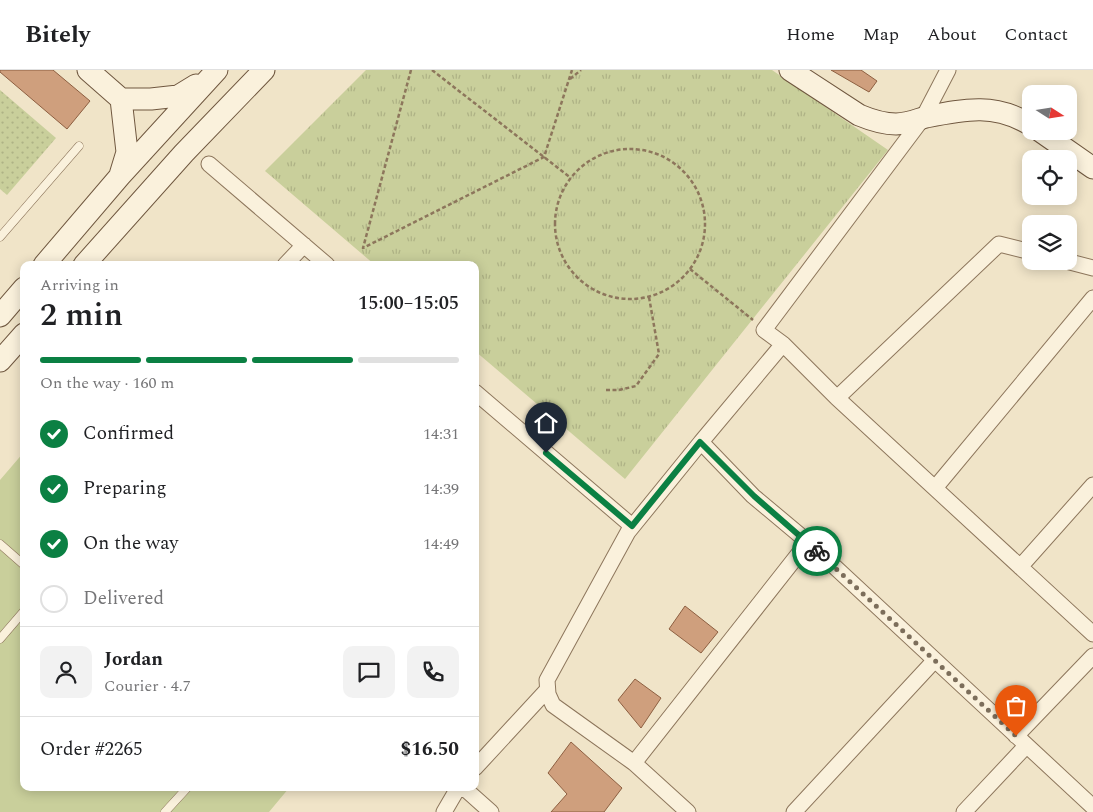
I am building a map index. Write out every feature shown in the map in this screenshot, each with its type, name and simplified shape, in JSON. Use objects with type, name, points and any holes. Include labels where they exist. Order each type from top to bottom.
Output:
[{"type":"main road","points":[[89,70],[121,99],[127,152],[120,176]]},
{"type":"main road","points":[[87,261],[184,153],[264,70]]},
{"type":"main road","points":[[121,99],[151,99],[178,96],[216,71]]},
{"type":"main road","points":[[47,261],[120,176],[216,71]]},
{"type":"main road","points":[[792,71],[858,115],[884,123],[915,122],[924,118],[986,109],[1002,111],[1022,120]]},
{"type":"main road","points":[[1053,140],[1093,168]]},
{"type":"main road","points":[[85,218],[108,237]]},
{"type":"main road","points":[[0,316],[20,293]]},
{"type":"main road","points":[[0,361],[20,338]]},
{"type":"street","points":[[948,70],[924,118],[764,330],[783,344],[837,398],[1093,634]]},
{"type":"street","points":[[210,164],[322,261]]},
{"type":"street","points":[[837,398],[999,244],[1022,250]]},
{"type":"street","points":[[290,261],[304,245]]},
{"type":"street","points":[[1077,264],[1093,268]]},
{"type":"street","points":[[934,488],[1093,298]]},
{"type":"street","points":[[688,812],[634,763],[553,705],[547,690],[547,680],[632,526],[783,344]]},
{"type":"street","points":[[479,395],[632,526]]},
{"type":"street","points":[[700,442],[754,496],[808,542],[1093,807]]},
{"type":"street","points":[[1020,567],[1093,485]]},
{"type":"street","points":[[634,763],[808,542]]},
{"type":"street","points":[[964,812],[1093,656]]},
{"type":"street","points":[[794,812],[934,661]]},
{"type":"street","points":[[479,764],[547,690]]},
{"type":"street","points":[[444,812],[456,791]]},
{"type":"street","points":[[467,791],[491,812]]},
{"type":"lane","points":[[0,237],[79,146]]},
{"type":"lane","points":[[0,544],[20,562]]},
{"type":"lane","points":[[0,639],[20,616]]},
{"type":"lane","points":[[165,812],[184,791]]},
{"type":"path","points":[[411,70],[363,248],[544,157],[572,70]]},
{"type":"path","points":[[432,70],[571,178]]},
{"type":"path","points":[[569,80],[581,70]]},
{"type":"path","points":[[621,148],[646,149],[669,158],[688,174],[701,196],[706,220],[703,245],[690,270],[674,285],[649,297],[627,299],[602,294],[581,281],[565,262],[556,238],[556,214],[563,190],[571,178],[577,170],[598,156],[621,148]]},
{"type":"path","points":[[690,270],[764,330]]},
{"type":"path","points":[[606,390],[619,390],[636,386],[659,354],[649,297]]},
{"type":"green space","points":[[366,70],[772,70],[888,150],[625,479],[479,354],[479,261],[370,261],[265,171]]},
{"type":"green space","points":[[0,90],[56,138],[7,195],[0,189]]},
{"type":"green space","points":[[20,457],[20,791],[286,791],[269,812],[0,812],[0,480]]},
{"type":"building","points":[[0,70],[53,70],[90,101],[67,129],[0,72]]},
{"type":"building","points":[[831,70],[861,70],[877,81],[869,92]]},
{"type":"building","points":[[685,606],[718,632],[701,653],[669,629]]},
{"type":"building","points":[[635,679],[661,698],[641,728],[618,700]]},
{"type":"building","points":[[571,742],[622,788],[604,812],[551,812],[567,794],[548,773]]},
{"type":"way so far","points":[[817,551],[1016,736]]},
{"type":"route","points":[[546,453],[632,526],[700,442],[754,496],[817,551]]}]
